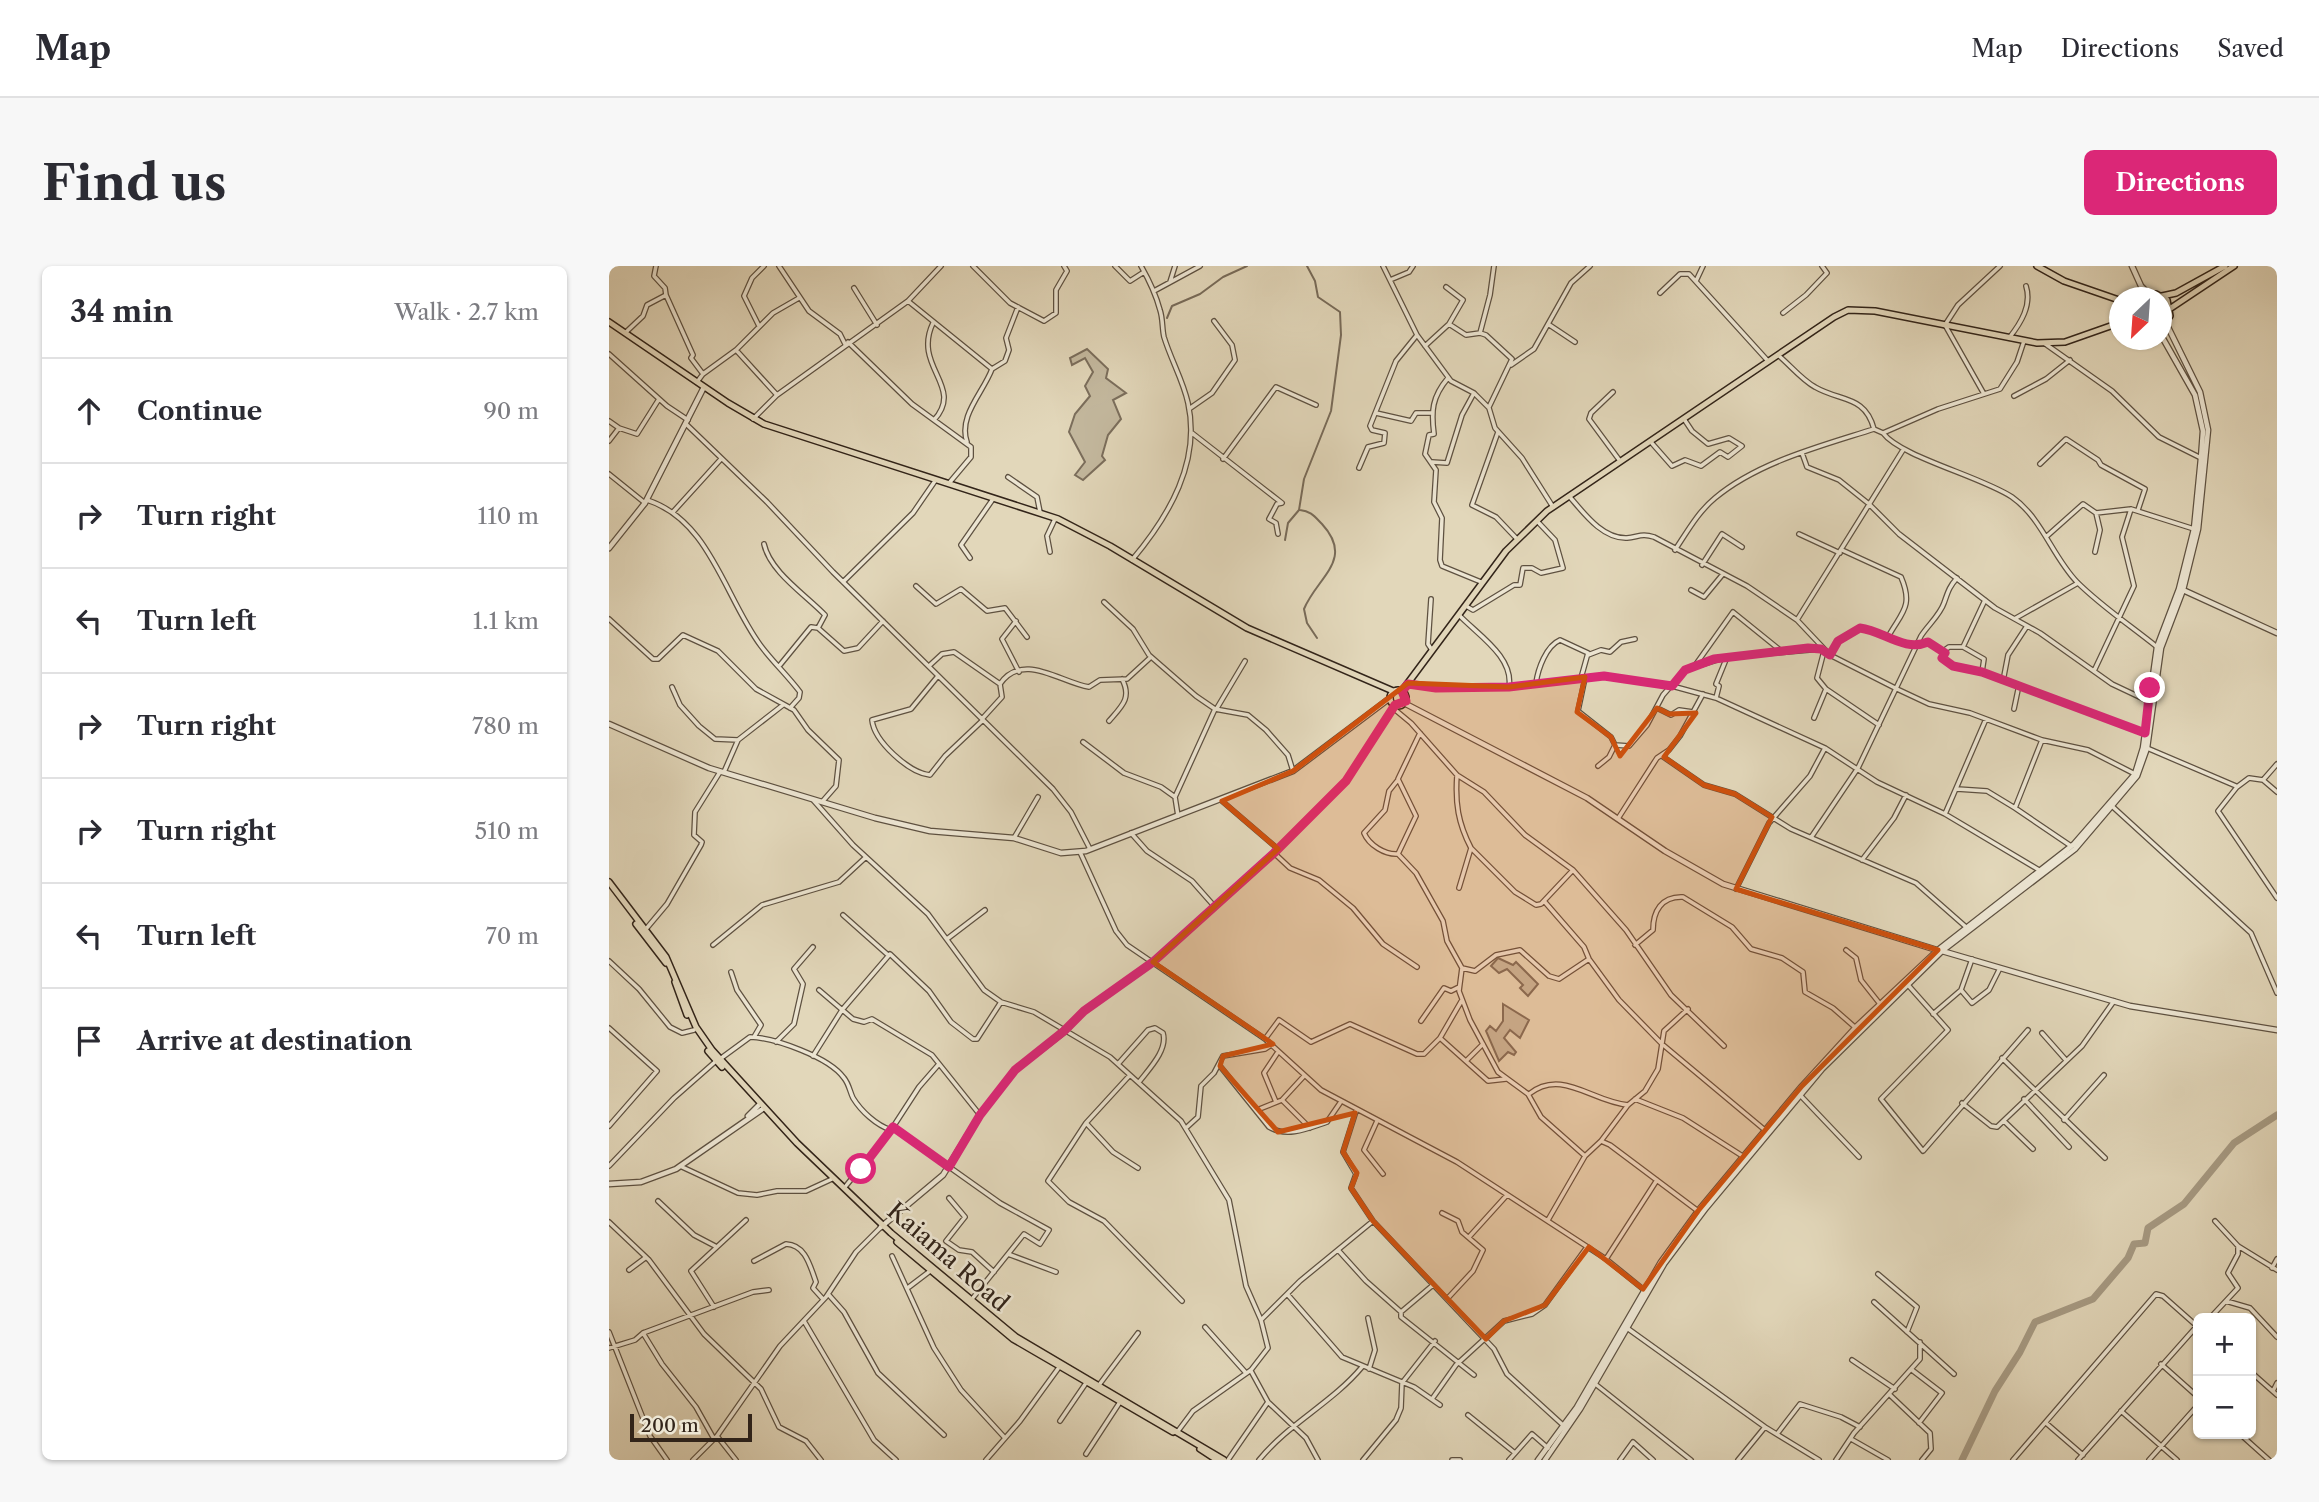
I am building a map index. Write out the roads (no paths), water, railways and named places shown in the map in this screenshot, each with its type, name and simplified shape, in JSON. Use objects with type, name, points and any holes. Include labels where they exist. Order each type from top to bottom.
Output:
[{"type":"main road","points":[[2037,266],[2064,281],[2109,297]]},
{"type":"main road","points":[[2172,294],[2225,266]]},
{"type":"main road","points":[[2172,307],[2234,266]]},
{"type":"main road","points":[[1391,695],[1402,691],[1408,684],[1481,582],[1517,539],[1537,520],[1768,361],[1848,310],[1875,311],[2044,343],[2065,342],[2109,327]]},
{"type":"main road","points":[[609,322],[754,419],[774,428],[1056,518],[1247,628],[1372,684],[1391,695],[1394,707],[1404,703],[1406,698],[1402,691]]},
{"type":"main road","name":"Kaiama Road","points":[[609,882],[669,962],[701,1035],[718,1060]]},
{"type":"main road","name":"Kaiama Road","points":[[609,888],[666,963],[694,1030],[718,1060],[832,1179],[930,1271],[1000,1330],[1226,1460]]},
{"type":"main road","name":"Kaiama Road","points":[[761,1107],[882,1226],[1005,1329],[1086,1383],[1217,1460]]},
{"type":"street","points":[[656,266],[654,276],[665,288],[693,355],[691,358],[703,374]]},
{"type":"street","points":[[759,326],[744,296],[752,278],[764,266]]},
{"type":"street","points":[[779,266],[799,298],[819,319],[934,421],[967,443],[973,452],[971,457],[950,482]]},
{"type":"street","points":[[754,419],[777,396],[908,301],[941,266]]},
{"type":"street","points":[[973,266],[1018,307],[1041,321],[1053,317],[1057,307],[1056,290],[1067,271],[1064,266]]},
{"type":"street","points":[[1115,266],[1130,281],[1144,272]]},
{"type":"street","points":[[1132,560],[1157,531],[1172,503],[1189,460],[1192,433],[1189,409],[1163,335],[1162,317],[1154,291],[1141,266]]},
{"type":"street","points":[[1170,282],[1175,266]]},
{"type":"street","points":[[1154,291],[1200,266]]},
{"type":"street","points":[[1383,266],[1417,335],[1448,378],[1474,393],[1489,408],[1498,432],[1522,458],[1553,507]]},
{"type":"street","points":[[1390,280],[1409,272],[1413,266]]},
{"type":"street","points":[[1480,332],[1490,295],[1494,266]]},
{"type":"street","points":[[1511,365],[1534,349],[1571,283],[1590,266]]},
{"type":"street","points":[[1696,281],[1703,266]]},
{"type":"street","points":[[1783,313],[1827,273],[1822,266]]},
{"type":"street","points":[[1984,394],[1945,325],[1958,305],[2000,266]]},
{"type":"street","points":[[2132,266],[2141,286]]},
{"type":"street","points":[[1660,293],[1680,274],[1689,274],[1768,361]]},
{"type":"street","points":[[2009,338],[2025,314],[2029,295],[2026,286]]},
{"type":"street","points":[[1425,346],[1459,312],[1463,300],[1446,287]]},
{"type":"street","points":[[854,288],[877,325]]},
{"type":"street","points":[[625,333],[643,316],[647,305],[666,295]]},
{"type":"street","points":[[697,382],[703,374],[736,350],[759,326],[799,298]]},
{"type":"street","points":[[908,301],[992,369]]},
{"type":"street","points":[[967,443],[964,425],[992,369],[1005,361],[1009,349],[1006,338],[1018,307]]},
{"type":"street","points":[[1189,409],[1213,393],[1235,358],[1232,345],[1214,321]]},
{"type":"street","points":[[933,323],[927,343],[946,398],[944,410],[934,421]]},
{"type":"street","points":[[1448,324],[1466,335],[1480,332]]},
{"type":"street","points":[[1548,324],[1575,342]]},
{"type":"street","points":[[1480,332],[1512,359],[1489,408]]},
{"type":"street","points":[[1359,468],[1368,447],[1384,443],[1385,433],[1371,428],[1375,411],[1396,361],[1417,335]]},
{"type":"street","points":[[1883,433],[2000,389],[2017,362],[2024,340]]},
{"type":"street","points":[[1538,1460],[1564,1426],[1643,1289],[1700,1212],[1766,1131],[1858,1029],[1908,985],[1940,950],[2071,846],[2113,807],[2137,776],[2147,748],[2157,647],[2179,589],[2194,529],[2201,458],[2208,430],[2200,392],[2172,340]]},
{"type":"street","points":[[2044,343],[2112,391],[2159,437],[2201,458]]},
{"type":"street","points":[[736,350],[777,396]]},
{"type":"street","points":[[1545,1460],[1664,1264],[1700,1212],[1800,1095],[1880,1004],[1940,950],[2025,883],[2072,852],[2134,774],[2145,733],[2148,701],[2161,648],[2183,590],[2198,529],[2203,431],[2195,395],[2170,350]]},
{"type":"street","points":[[609,354],[687,422],[843,582],[1053,789],[1071,812],[1090,849]]},
{"type":"street","points":[[1778,355],[1814,386],[1863,407],[1870,415],[1874,429]]},
{"type":"street","points":[[2014,396],[2046,379],[2070,359]]},
{"type":"street","points":[[1448,378],[1440,388],[1431,413],[1434,434],[1429,435],[1425,454],[1436,470],[1434,502],[1443,518],[1443,566],[1481,582]]},
{"type":"street","points":[[609,548],[646,502],[704,387]]},
{"type":"street","points":[[1223,459],[1276,387],[1316,405]]},
{"type":"street","points":[[1613,392],[1591,413],[1589,419],[1620,461]]},
{"type":"street","points":[[1432,462],[1447,463],[1461,415],[1474,393]]},
{"type":"street","points":[[609,421],[619,428],[637,434],[659,399]]},
{"type":"street","points":[[1375,411],[1379,415],[1411,421],[1416,413],[1431,413]]},
{"type":"street","points":[[1650,441],[1672,466],[1685,460],[1701,466],[1720,453],[1728,457],[1742,446],[1729,438],[1708,444],[1692,431],[1684,418]]},
{"type":"street","points":[[609,440],[619,428]]},
{"type":"street","points":[[1675,550],[1702,511],[1716,497],[1764,469],[1874,429],[1883,433],[1891,444],[1903,450],[1973,477],[2013,498],[2046,537],[2054,554],[2078,583],[2157,647]]},
{"type":"street","points":[[1498,432],[1472,505],[1496,517],[1517,539]]},
{"type":"street","points":[[1192,433],[1282,503],[1277,504],[1269,519],[1276,523],[1278,534]]},
{"type":"street","points":[[2040,464],[2066,439],[2098,460],[2101,465],[2134,480],[2145,489],[2138,510]]},
{"type":"street","points":[[1797,620],[1903,450]]},
{"type":"street","points":[[1803,453],[1807,467],[1839,480],[1869,504],[1899,534],[1985,600],[2027,625],[2112,684],[2148,701]]},
{"type":"street","points":[[673,512],[722,458]]},
{"type":"street","points":[[609,474],[646,502],[673,512],[715,565],[761,646],[780,665],[800,692],[799,698],[790,708]]},
{"type":"street","points":[[1009,477],[1037,497],[1040,512]]},
{"type":"street","points":[[843,582],[913,513],[937,478]]},
{"type":"street","points":[[970,558],[961,545],[993,496]]},
{"type":"street","points":[[1569,496],[1588,517],[1609,533],[1626,538],[1645,534],[1723,574],[1797,620],[1830,655],[1897,689],[1929,704],[1986,719],[2042,740],[2088,750],[2134,774]]},
{"type":"street","points":[[2046,537],[2075,514],[2083,504],[2096,513],[2138,510],[2194,529]]},
{"type":"street","points":[[2094,671],[2134,586],[2122,537],[2131,509]]},
{"type":"street","points":[[2095,552],[2100,530],[2096,513]]},
{"type":"street","points":[[1050,552],[1047,536],[1056,518]]},
{"type":"street","points":[[1464,605],[1472,610],[1514,585],[1520,585],[1523,568],[1532,568],[1541,573],[1563,568],[1555,540],[1537,520]]},
{"type":"street","points":[[1702,565],[1722,534],[1742,547]]},
{"type":"street","points":[[1799,534],[1901,577],[1907,605],[1901,622],[1888,637]]},
{"type":"street","points":[[764,544],[786,577],[825,615],[818,628]]},
{"type":"street","points":[[1691,590],[1705,597],[1723,574]]},
{"type":"street","points":[[1811,836],[1858,768],[1921,636],[1944,603],[1945,593],[1957,578]]},
{"type":"street","points":[[2014,618],[2078,583]]},
{"type":"street","points":[[916,586],[936,604],[961,589],[987,611],[1005,608],[1017,620],[1027,637]]},
{"type":"street","points":[[2183,590],[2277,633]]},
{"type":"street","points":[[1431,599],[1428,644],[1432,650]]},
{"type":"street","points":[[1963,647],[1985,600]]},
{"type":"street","points":[[1104,602],[1133,629],[1151,657],[1216,708],[1248,715],[1280,745],[1291,761],[1293,771]]},
{"type":"street","points":[[1693,667],[1733,612],[1780,650]]},
{"type":"street","points":[[1457,614],[1506,662],[1511,674],[1509,687]]},
{"type":"street","points":[[609,619],[611,626],[655,660],[683,635],[716,650],[742,677],[790,708],[839,760],[836,786],[822,802]]},
{"type":"street","points":[[1017,620],[1002,639],[1019,671]]},
{"type":"street","points":[[780,665],[810,627],[818,628],[844,651],[858,648],[883,621]]},
{"type":"street","points":[[2003,681],[2008,655],[2027,625]]},
{"type":"street","points":[[1830,655],[1838,641],[1860,628],[1918,646],[1928,642],[1942,652]]},
{"type":"street","points":[[1588,655],[1601,650],[1609,652],[1621,642],[1635,639]]},
{"type":"street","points":[[1537,684],[1539,669],[1556,641],[1586,650],[1588,655],[1578,711],[1611,737],[1615,745]]},
{"type":"street","points":[[1942,652],[1949,647],[1963,647],[1984,659],[1982,672]]},
{"type":"street","points":[[1615,745],[1629,746],[1685,670],[1727,657],[1740,658],[1780,650],[1823,650]]},
{"type":"street","points":[[1823,650],[1817,678],[1826,689],[1879,725]]},
{"type":"street","points":[[929,666],[942,654],[954,652],[1000,684],[1002,697],[930,775],[923,775],[893,756],[877,735],[872,720],[911,709],[938,676]]},
{"type":"street","points":[[1942,652],[1942,658],[1953,666],[1982,672],[2145,733]]},
{"type":"street","points":[[1000,684],[1019,671],[1039,669],[1086,687],[1100,680],[1131,677],[1151,657]]},
{"type":"street","points":[[1716,698],[1719,686],[1716,684],[1727,657]]},
{"type":"street","points":[[1178,816],[1175,797],[1216,708],[1245,660]]},
{"type":"street","points":[[1408,684],[1436,688],[1509,687],[1583,678],[1618,677],[1703,694],[1825,748],[2039,870]]},
{"type":"street","points":[[1109,721],[1128,697],[1129,691],[1122,679]]},
{"type":"street","points":[[2014,709],[2019,685]]},
{"type":"street","points":[[672,687],[680,705],[715,739],[739,740]]},
{"type":"street","points":[[1814,718],[1826,689]]},
{"type":"street","points":[[1619,817],[1657,758],[1662,756],[1696,713],[1703,694]]},
{"type":"street","points":[[609,724],[709,768],[822,802],[911,827],[1014,838],[1061,853],[1090,849],[1222,801],[1293,771],[1391,695]]},
{"type":"street","points":[[1404,703],[1587,797],[1698,872],[1736,889],[2114,1002],[2190,1018],[2277,1030]]},
{"type":"street","points":[[646,929],[667,904],[701,845],[702,842],[694,835],[695,812],[722,772],[739,740],[783,705]]},
{"type":"street","points":[[693,1460],[716,1438],[780,1346],[828,1294],[856,1252],[882,1226],[925,1192],[949,1167],[980,1115],[1015,1070],[1064,1031],[1084,1011],[1153,962],[1276,851],[1346,781],[1394,707],[1457,775],[1484,792],[1525,835],[1573,870],[1626,930],[1671,995],[1724,1046]]},
{"type":"street","points":[[1657,708],[1671,715],[1679,710],[1696,713]]},
{"type":"street","points":[[1945,814],[1986,719]]},
{"type":"street","points":[[1420,733],[1398,779],[1389,791],[1386,808],[1364,833],[1377,848],[1398,854],[1416,873],[1436,909],[1447,942],[1462,968],[1459,987],[1462,1000],[1498,1072],[1528,1094],[1541,1117],[1585,1156]]},
{"type":"street","points":[[2015,808],[2042,740]]},
{"type":"street","points":[[1083,742],[1124,773],[1161,788],[1175,797]]},
{"type":"street","points":[[1598,766],[1609,757],[1615,745]]},
{"type":"street","points":[[1736,889],[1772,817],[1785,802],[1789,803],[1825,748]]},
{"type":"street","points":[[2147,748],[2237,787]]},
{"type":"street","points":[[1662,756],[1704,785],[1735,794],[1772,817],[1916,883],[1966,927]]},
{"type":"street","points":[[2263,780],[2277,764]]},
{"type":"street","points":[[1457,775],[1455,805],[1461,830],[1471,848],[1525,900],[1536,905],[1544,901],[1573,870]]},
{"type":"street","points":[[2277,792],[2263,780],[2249,778],[2237,787],[2219,808],[2219,814],[2277,898]]},
{"type":"street","points":[[1398,779],[1416,816],[1398,854]]},
{"type":"street","points":[[1957,789],[1986,791],[2071,846]]},
{"type":"street","points":[[1862,860],[1894,818],[1906,795]]},
{"type":"street","points":[[1014,838],[1038,797]]},
{"type":"street","points":[[813,799],[824,815],[928,914],[976,981],[1001,1002],[1034,1012],[1131,1074],[1186,1128],[1229,1199],[1246,1286],[1261,1320],[1268,1348],[1248,1371],[1193,1411],[1178,1431]]},
{"type":"street","points":[[1222,801],[1276,851],[1290,868],[1319,880],[1353,908],[1383,944],[1417,967]]},
{"type":"street","points":[[2113,807],[2252,933],[2277,993]]},
{"type":"street","points":[[1131,833],[1147,851],[1192,881],[1215,906]]},
{"type":"street","points":[[1459,888],[1471,848]]},
{"type":"street","points":[[1080,852],[1119,937],[1265,1039],[1304,1076],[1340,1103],[1425,1143],[1607,1259],[1643,1289]]},
{"type":"street","points":[[713,945],[762,905],[838,882],[866,857]]},
{"type":"street","points":[[1635,945],[1653,930],[1652,919],[1657,907],[1675,897],[1683,897],[1732,927],[1751,949],[1782,958],[1803,972],[1805,992],[1833,1008],[1858,1029]]},
{"type":"street","points":[[1544,901],[1584,947],[1619,1000],[1662,1044],[1766,1131]]},
{"type":"street","points":[[947,939],[985,911]]},
{"type":"street","points":[[843,915],[888,955]]},
{"type":"street","points":[[776,1042],[795,1022],[803,984],[794,969],[813,947]]},
{"type":"street","points":[[1462,968],[1475,971],[1496,955],[1520,950],[1549,976],[1559,979],[1589,958]]},
{"type":"street","points":[[1846,950],[1856,958],[1861,980],[1880,1004]]},
{"type":"street","points":[[813,1056],[842,1010],[888,955],[894,954],[929,991],[951,1022],[973,1039],[977,1039],[1001,1002]]},
{"type":"street","points":[[1933,1013],[1961,990],[1972,959]]},
{"type":"street","points":[[609,961],[639,989],[670,1027],[681,1033],[694,1030]]},
{"type":"street","points":[[1961,990],[1972,1003],[1989,990],[2000,968]]},
{"type":"street","points":[[731,972],[737,989],[761,1025],[754,1037]]},
{"type":"street","points":[[1908,985],[1948,1030],[1881,1099],[1923,1150],[1948,1126],[1962,1104],[2028,1030]]},
{"type":"street","points":[[1421,1021],[1444,988],[1451,991],[1459,987]]},
{"type":"street","points":[[818,990],[842,1010],[863,1022],[872,1019],[932,1055],[951,1075],[980,1115]]},
{"type":"street","points":[[1265,1039],[1279,1020],[1311,1042],[1350,1024],[1417,1054],[1431,1048],[1440,1038],[1462,1000]]},
{"type":"street","points":[[1962,1104],[1994,1128],[2081,1046],[2114,1002]]},
{"type":"street","points":[[1548,1220],[1585,1156],[1653,1080],[1669,1024],[1688,1009]]},
{"type":"street","points":[[609,1028],[657,1071],[610,1124]]},
{"type":"street","points":[[1118,1064],[1148,1030],[1155,1028],[1163,1033],[1165,1042],[1139,1082]]},
{"type":"street","points":[[2042,1033],[2065,1059]]},
{"type":"street","points":[[609,1166],[674,1098],[746,1038],[776,1042],[813,1056],[839,1072],[863,1112],[892,1128],[1000,1203],[1049,1230],[1040,1244],[1025,1234],[971,1301]]},
{"type":"street","points":[[1440,1038],[1491,1083],[1506,1079]]},
{"type":"street","points":[[1467,1060],[1483,1043]]},
{"type":"street","points":[[1186,1128],[1198,1117],[1201,1086],[1220,1066],[1223,1056],[1265,1049],[1271,1045]]},
{"type":"street","points":[[1276,1102],[1264,1073],[1278,1052]]},
{"type":"street","points":[[2002,1058],[2032,1091],[2105,1158]]},
{"type":"street","points":[[845,1187],[939,1064]]},
{"type":"street","points":[[1220,1066],[1269,1128],[1277,1132],[1310,1128],[1327,1122],[1340,1103]]},
{"type":"street","points":[[1131,1074],[1086,1123],[1049,1178],[1049,1183],[1069,1202],[1104,1222],[1182,1301]]},
{"type":"street","points":[[2064,1120],[2104,1075]]},
{"type":"street","points":[[1257,1110],[1282,1100],[1304,1076]]},
{"type":"street","points":[[1528,1094],[1538,1087],[1576,1085],[1600,1099],[1628,1105]]},
{"type":"street","points":[[1800,1095],[1859,1157]]},
{"type":"street","points":[[1635,1099],[1683,1118],[1744,1157]]},
{"type":"street","points":[[2024,1099],[2069,1147]]},
{"type":"street","points":[[1282,1100],[1310,1128]]},
{"type":"street","points":[[609,1184],[660,1177],[680,1166],[761,1107]]},
{"type":"street","points":[[1356,1111],[1343,1152],[1356,1174],[1351,1188],[1373,1221],[1486,1339],[1507,1374],[1564,1426]]},
{"type":"street","points":[[1377,1121],[1364,1150],[1383,1174]]},
{"type":"street","points":[[2004,1121],[2033,1149]]},
{"type":"street","points":[[1086,1123],[1113,1152],[1137,1168]]},
{"type":"street","points":[[1601,1141],[1700,1212]]},
{"type":"street","points":[[680,1166],[738,1193],[757,1195],[777,1191],[806,1191],[832,1179]]},
{"type":"street","points":[[1607,1259],[1657,1180]]},
{"type":"street","points":[[1469,1237],[1507,1195]]},
{"type":"street","points":[[949,1198],[965,1217],[946,1241],[959,1250],[972,1252],[994,1272]]},
{"type":"street","points":[[658,1201],[694,1235],[715,1247]]},
{"type":"street","points":[[1442,1213],[1458,1221],[1462,1232],[1483,1250],[1473,1271],[1447,1299]]},
{"type":"street","points":[[714,1307],[691,1271],[746,1220]]},
{"type":"street","points":[[1261,1320],[1373,1221]]},
{"type":"street","points":[[609,1222],[645,1258],[712,1343],[763,1393],[769,1412],[779,1427],[806,1441],[821,1460]]},
{"type":"street","points":[[2215,1222],[2238,1246],[2275,1269],[2277,1259]]},
{"type":"street","points":[[754,1261],[786,1244],[800,1248],[816,1282],[813,1288],[822,1298]]},
{"type":"street","points":[[2215,1313],[2238,1288],[2228,1273],[2238,1254],[2238,1246]]},
{"type":"street","points":[[1432,1399],[1461,1362],[1504,1321],[1532,1314],[1545,1305],[1587,1247]]},
{"type":"street","points":[[1338,1250],[1366,1281],[1401,1312],[1401,1317],[1475,1375]]},
{"type":"street","points":[[1007,1254],[1056,1272]]},
{"type":"street","points":[[892,1256],[909,1287],[913,1308],[934,1348],[961,1390],[1005,1438]]},
{"type":"street","points":[[629,1270],[645,1258]]},
{"type":"street","points":[[909,1287],[930,1271]]},
{"type":"street","points":[[1878,1274],[1917,1307],[1907,1332]]},
{"type":"street","points":[[1401,1312],[1433,1285]]},
{"type":"street","points":[[611,1347],[635,1340],[643,1333],[691,1314],[753,1292],[769,1290]]},
{"type":"street","points":[[828,1294],[844,1312],[878,1373],[944,1435]]},
{"type":"street","points":[[2013,1460],[2156,1294],[2163,1296],[2193,1322]]},
{"type":"street","points":[[1288,1295],[1342,1357],[1402,1383],[1440,1405]]},
{"type":"street","points":[[2226,1301],[2250,1308],[2277,1337]]},
{"type":"street","points":[[1874,1302],[1954,1374]]},
{"type":"street","points":[[1368,1318],[1375,1350],[1369,1369]]},
{"type":"street","points":[[804,1321],[874,1440],[896,1460]]},
{"type":"street","points":[[1205,1327],[1248,1371],[1268,1402],[1294,1426],[1318,1460]]},
{"type":"street","points":[[1626,1327],[1766,1427],[1819,1460]]},
{"type":"street","points":[[2078,1460],[2193,1331]]},
{"type":"street","points":[[609,1332],[611,1347],[650,1436],[667,1460]]},
{"type":"street","points":[[643,1333],[716,1438],[736,1460]]},
{"type":"street","points":[[1099,1385],[1138,1333]]},
{"type":"street","points":[[1402,1383],[1435,1341]]},
{"type":"street","points":[[1836,1460],[1860,1427],[1920,1359],[1920,1342]]},
{"type":"street","points":[[1852,1360],[1895,1389]]},
{"type":"street","points":[[2161,1364],[2193,1393]]},
{"type":"street","points":[[986,1460],[1060,1365]]},
{"type":"street","points":[[1259,1460],[1294,1426],[1341,1391],[1362,1367]]},
{"type":"street","points":[[1912,1370],[1942,1393],[1919,1423]]},
{"type":"street","points":[[2256,1376],[2275,1393]]},
{"type":"street","points":[[2275,1393],[2277,1382]]},
{"type":"street","points":[[1060,1420],[1086,1383]]},
{"type":"street","points":[[1363,1460],[1400,1413],[1404,1387],[1402,1383]]},
{"type":"street","points":[[1594,1383],[1691,1460]]},
{"type":"street","points":[[1890,1395],[1930,1433],[1931,1449],[1922,1460]]},
{"type":"street","points":[[1086,1454],[1120,1402]]},
{"type":"street","points":[[1226,1460],[1268,1402]]},
{"type":"street","points":[[1777,1434],[1800,1404],[1841,1416],[1860,1427]]},
{"type":"street","points":[[2121,1411],[2177,1460]]},
{"type":"street","points":[[2149,1460],[2193,1411]]},
{"type":"street","points":[[1468,1415],[1515,1453]]},
{"type":"street","points":[[2046,1423],[2083,1455]]},
{"type":"street","points":[[1738,1460],[1766,1427]]},
{"type":"street","points":[[1509,1460],[1533,1434],[1548,1448]]},
{"type":"street","points":[[1851,1439],[1888,1460]]},
{"type":"street","points":[[2246,1439],[2269,1460]]},
{"type":"street","points":[[1620,1460],[1633,1442],[1653,1460]]},
{"type":"street","points":[[1452,1460],[1460,1460]]},
{"type":"waterway","points":[[1167,318],[1172,306],[1200,294],[1223,277],[1247,266]]},
{"type":"waterway","points":[[1285,540],[1288,523],[1299,510],[1304,479],[1331,411],[1341,335],[1340,312],[1318,297],[1315,281],[1307,266]]},
{"type":"waterway","points":[[1300,510],[1310,513],[1322,524],[1335,548],[1330,568],[1304,609],[1307,623],[1317,638]]},
{"type":"waterway","points":[[1962,1460],[1995,1391],[2035,1322],[2093,1299],[2128,1258],[2134,1244],[2145,1243],[2148,1228],[2184,1204],[2234,1143],[2277,1115]]}]
